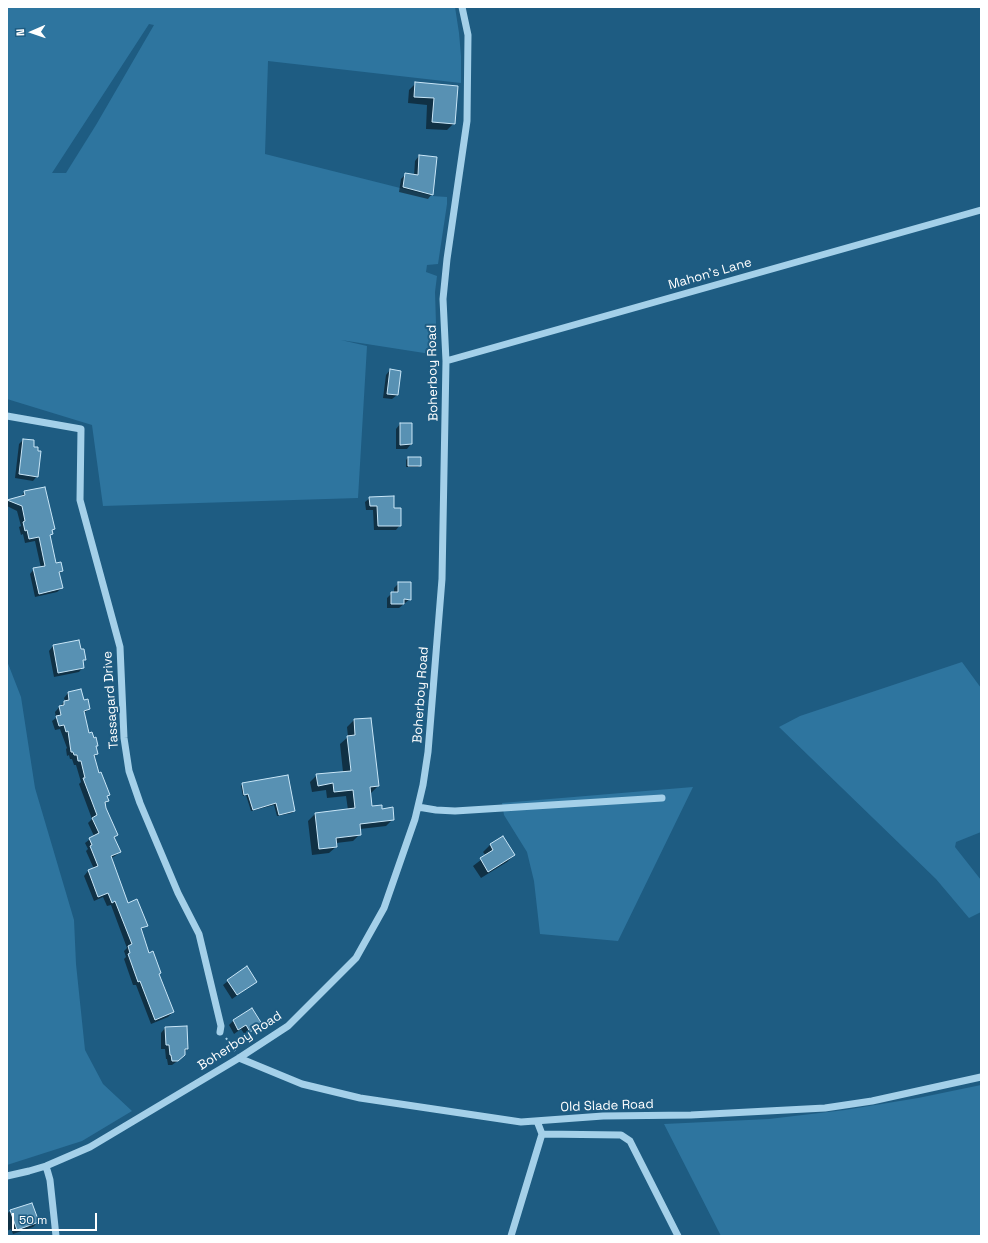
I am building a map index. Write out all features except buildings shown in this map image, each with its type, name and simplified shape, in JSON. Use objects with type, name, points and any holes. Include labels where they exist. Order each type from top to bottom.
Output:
[{"type":"street","name":"Boherboy Road","points":[[7,1176],[46,1166],[90,1147],[239,1058],[288,1026],[356,958],[384,908],[416,819],[428,752],[442,579],[446,361],[443,299],[447,259],[467,121],[468,34],[462,7]]},
{"type":"street","name":"Mahon's Lane","points":[[446,361],[981,210]]},
{"type":"street","name":"Tassagard Drive","points":[[7,416],[81,429],[80,500],[120,647],[124,731],[129,771],[140,803],[178,893],[199,934],[221,1026],[220,1032]]},
{"type":"street","points":[[418,807],[455,811],[662,798]]},
{"type":"street","name":"Old Slade Road","points":[[239,1058],[302,1084],[360,1098],[521,1122],[603,1116],[691,1115],[825,1108],[872,1101],[981,1077]]},
{"type":"street","points":[[511,1236],[542,1134],[538,1121]]},
{"type":"street","points":[[542,1134],[621,1135],[630,1141],[678,1236]]},
{"type":"street","points":[[46,1166],[50,1180],[56,1236]]},
{"type":"path","points":[[220,1032],[225,1036],[239,1058]]},
{"type":"shaded area","points":[[7,7],[455,7],[461,56],[461,83],[268,61],[265,154],[432,196],[447,197],[438,264],[427,265],[426,272],[437,276],[435,292],[437,355],[341,340],[367,346],[358,498],[103,506],[92,425],[7,399]],"holes":[[[149,24],[154,25],[96,125],[66,173],[52,173]]]},
{"type":"shaded area","points":[[7,661],[21,697],[35,788],[74,920],[76,964],[85,1050],[103,1084],[132,1111],[82,1141],[7,1165]]},
{"type":"shaded area","points":[[962,662],[981,688],[981,832],[956,842],[955,847],[981,880],[981,912],[969,918],[936,879],[779,727],[800,716]]},
{"type":"shaded area","points":[[693,787],[618,941],[540,934],[534,881],[527,852],[504,815],[502,803]]},
{"type":"shaded area","points":[[981,1085],[981,1236],[721,1236],[664,1124],[769,1119],[845,1110],[918,1098]]}]
